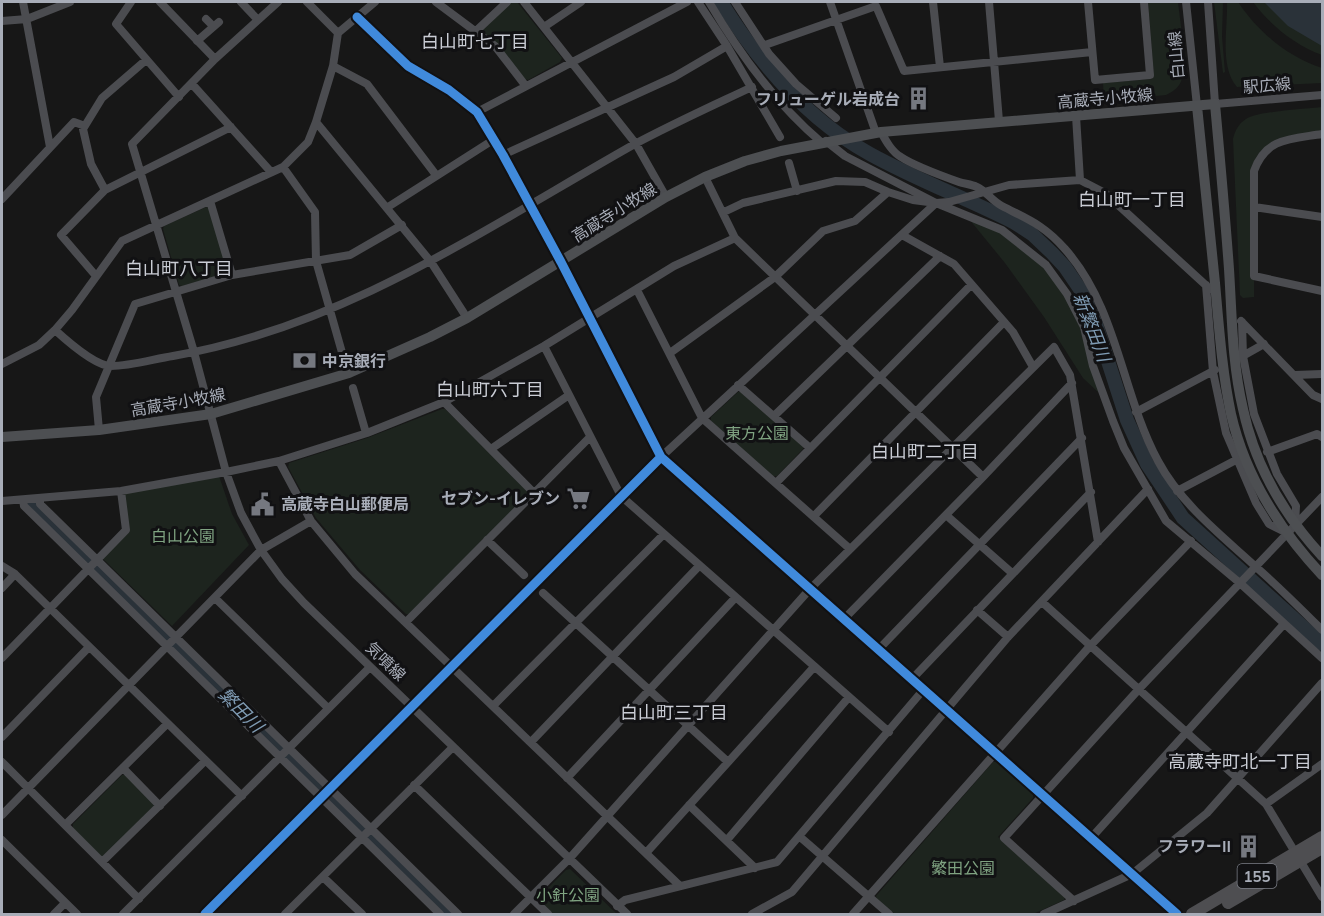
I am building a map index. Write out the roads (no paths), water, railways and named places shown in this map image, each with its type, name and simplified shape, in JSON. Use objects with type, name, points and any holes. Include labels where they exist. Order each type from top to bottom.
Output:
[{"type":"highway","name":"155","points":[[1208,915],[1298,857],[1323,837]]},
{"type":"highway","name":"155","points":[[1192,915],[1298,857],[1323,848]]},
{"type":"main road","name":"高蔵寺小牧線","points":[[2,437],[99,430],[211,414],[349,373],[467,318],[666,197],[745,160],[823,141],[879,133],[1215,104]]},
{"type":"main road","points":[[1215,104],[1234,352],[1243,411],[1263,469],[1279,501],[1295,525],[1323,556]]},
{"type":"main road","points":[[1197,106],[1222,354],[1231,415],[1253,476],[1287,534],[1323,575]]},
{"type":"street","points":[[23,2],[50,147]]},
{"type":"street","points":[[2,21],[27,19],[70,2]]},
{"type":"street","points":[[131,2],[116,24],[179,97],[215,59],[279,2]]},
{"type":"street","points":[[160,2],[215,59]]},
{"type":"street","points":[[241,2],[258,20]]},
{"type":"street","points":[[307,2],[338,33]]},
{"type":"street","points":[[2,364],[39,345],[54,330],[72,310],[122,241],[283,166],[308,142],[333,66],[338,33],[375,2]]},
{"type":"street","points":[[436,2],[495,46],[525,86]]},
{"type":"street","points":[[476,31],[507,2]]},
{"type":"street","points":[[524,2],[636,144],[666,197]]},
{"type":"street","points":[[544,27],[581,2]]},
{"type":"street","points":[[477,112],[672,5],[687,2]]},
{"type":"street","points":[[698,2],[752,87],[780,137]]},
{"type":"street","points":[[709,2],[731,37],[785,110],[823,141],[845,156],[936,203],[1002,230],[1032,252],[1057,279],[1084,327],[1093,366],[1124,448],[1166,521],[1241,584],[1323,658]]},
{"type":"street","points":[[735,2],[769,54],[795,84],[836,118]]},
{"type":"street","points":[[830,2],[879,133],[900,157],[961,183],[974,185],[1001,206],[1041,226],[1064,248],[1082,271],[1106,316],[1118,347],[1136,412],[1159,462],[1177,491],[1221,537],[1257,567],[1323,630]]},
{"type":"street","points":[[933,2],[940,67]]},
{"type":"street","points":[[989,2],[999,121]]},
{"type":"street","points":[[1088,2],[1095,80],[1150,75],[1144,2]]},
{"type":"street","name":"白山線","points":[[1186,2],[1197,106]]},
{"type":"street","points":[[1208,2],[1215,104]]},
{"type":"street","points":[[765,45],[876,6],[903,71],[1092,52]]},
{"type":"street","points":[[357,17],[408,66],[449,90],[477,112],[561,262],[661,457],[1092,837],[1177,915]]},
{"type":"street","points":[[197,40],[216,24],[206,20]]},
{"type":"street","points":[[503,155],[674,77],[727,46]]},
{"type":"street","points":[[105,190],[91,164],[83,129],[102,98],[146,60]]},
{"type":"street","points":[[333,66],[367,84],[436,175]]},
{"type":"street","points":[[192,84],[271,172]]},
{"type":"street","points":[[54,330],[78,351],[109,367],[194,352],[260,336],[329,310],[431,262],[636,144],[752,87]]},
{"type":"street","name":"駅広線","points":[[1215,104],[1323,95]]},
{"type":"street","name":"気噴線","points":[[179,97],[132,144],[194,352],[226,472],[241,513],[261,550],[282,579],[304,603],[627,915]]},
{"type":"street","points":[[1076,116],[1080,180]]},
{"type":"street","points":[[2,199],[74,122],[85,126]]},
{"type":"street","points":[[316,122],[431,262],[467,318]]},
{"type":"street","points":[[96,276],[61,235],[105,190],[231,127]]},
{"type":"street","points":[[1323,134],[1281,141],[1269,147],[1259,158],[1254,171],[1254,276],[1323,291]]},
{"type":"street","points":[[388,207],[493,140]]},
{"type":"street","points":[[789,163],[797,191]]},
{"type":"street","points":[[283,166],[315,212],[316,261],[343,356]]},
{"type":"street","points":[[705,177],[735,237],[983,477]]},
{"type":"street","points":[[724,212],[743,203],[836,181],[865,182],[913,200],[936,203],[949,202],[1009,185],[1080,180],[1105,193],[1208,287],[1215,371],[1226,433],[1256,503],[1269,524],[1287,534]]},
{"type":"street","points":[[670,353],[775,277],[823,231],[855,220],[888,192]]},
{"type":"street","points":[[210,201],[232,275]]},
{"type":"street","points":[[205,915],[661,457],[936,203]]},
{"type":"street","points":[[1254,207],[1323,217]]},
{"type":"street","points":[[99,430],[96,397],[135,304],[232,275],[350,255],[402,225]]},
{"type":"street","points":[[902,235],[954,264],[1013,332],[1033,367]]},
{"type":"street","points":[[2,501],[121,491],[226,472],[279,460],[366,433],[444,402],[590,318],[674,266],[735,237]]},
{"type":"street","points":[[774,416],[940,256]]},
{"type":"street","points":[[776,483],[971,285]]},
{"type":"street","points":[[637,290],[702,418],[850,549]]},
{"type":"street","points":[[1295,525],[1296,506],[1277,474],[1254,414],[1242,356],[1240,320],[1313,395],[1323,399]]},
{"type":"street","points":[[814,516],[1004,322]]},
{"type":"street","points":[[1242,356],[1264,344]]},
{"type":"street","points":[[544,345],[621,496],[889,732]]},
{"type":"street","points":[[514,915],[569,859],[810,589],[1054,346],[1072,383],[1098,542]]},
{"type":"street","points":[[1136,412],[1215,371]]},
{"type":"street","points":[[1294,375],[1323,374]]},
{"type":"street","points":[[844,619],[1072,383]]},
{"type":"street","points":[[738,385],[810,448]]},
{"type":"street","points":[[353,388],[366,433]]},
{"type":"street","points":[[491,449],[569,395]]},
{"type":"street","points":[[444,402],[534,493]]},
{"type":"street","points":[[1267,452],[1317,435],[1323,437]]},
{"type":"street","points":[[406,622],[590,437]]},
{"type":"street","points":[[879,649],[1082,438]]},
{"type":"street","points":[[279,460],[311,521],[355,574],[680,886]]},
{"type":"street","points":[[1177,491],[1236,460]]},
{"type":"street","points":[[752,915],[792,892],[1008,637],[1148,489]]},
{"type":"street","points":[[2,658],[126,530],[121,491]]},
{"type":"street","points":[[912,679],[1091,492]]},
{"type":"street","points":[[1074,901],[1004,838],[1139,689],[1323,497]]},
{"type":"street","points":[[40,499],[40,504],[458,915]]},
{"type":"street","points":[[23,500],[24,506],[440,915]]},
{"type":"street","points":[[946,515],[1012,573]]},
{"type":"street","points":[[2,815],[261,550],[311,521]]},
{"type":"street","points":[[494,705],[664,534]]},
{"type":"street","points":[[487,540],[524,575]]},
{"type":"street","points":[[853,915],[1090,646],[1191,542]]},
{"type":"street","points":[[2,566],[15,574],[242,796]]},
{"type":"street","points":[[531,742],[699,566]]},
{"type":"street","points":[[2,588],[15,574]]},
{"type":"street","points":[[543,593],[728,762]]},
{"type":"street","points":[[215,598],[328,708]]},
{"type":"street","points":[[567,778],[735,598]]},
{"type":"street","points":[[1042,602],[1266,804],[1323,897]]},
{"type":"street","points":[[977,610],[1008,637]]},
{"type":"street","points":[[1092,837],[1284,624]]},
{"type":"street","points":[[2,737],[89,647]]},
{"type":"street","points":[[123,915],[370,667]]},
{"type":"street","points":[[646,853],[814,667]]},
{"type":"street","points":[[1044,915],[1132,874],[1207,813],[1323,683]]},
{"type":"street","points":[[617,906],[625,900],[777,862],[924,689]]},
{"type":"street","points":[[727,840],[849,697]]},
{"type":"street","points":[[65,825],[167,724]]},
{"type":"street","points":[[285,915],[453,747]]},
{"type":"street","points":[[102,862],[205,761]]},
{"type":"street","points":[[2,762],[139,898]]},
{"type":"street","points":[[1266,804],[1323,764]]},
{"type":"street","points":[[123,768],[160,806]]},
{"type":"street","points":[[414,785],[548,915]]},
{"type":"street","points":[[690,804],[755,868]]},
{"type":"street","points":[[799,836],[890,915]]},
{"type":"street","points":[[2,840],[77,915]]},
{"type":"street","points":[[323,876],[362,915]]},
{"type":"street","points":[[54,915],[65,903]]},
{"type":"waterway","name":"新繁田川","points":[[721,2],[768,68],[805,107],[825,124],[870,154],[1015,223],[1032,234],[1052,253],[1082,292],[1096,324],[1127,420],[1147,464],[1183,518],[1322,644]]},
{"type":"waterway","name":"繁田川","points":[[34,505],[449,914]]},
{"type":"place","name":"フリューゲル岩成台","points":[[918,99]]},
{"type":"place","name":"中京銀行","points":[[304,361]]},
{"type":"place","name":"セブン-イレブン","points":[[578,498]]},
{"type":"place","name":"高蔵寺白山郵便局","points":[[263,504]]},
{"type":"place","name":"フラワーII","points":[[1249,846]]},
{"type":"district","name":"白山町七丁目","points":[[475,41]]},
{"type":"district","name":"白山町一丁目","points":[[1132,199]]},
{"type":"district","name":"白山町八丁目","points":[[179,268]]},
{"type":"district","name":"白山町六丁目","points":[[490,389]]},
{"type":"district","name":"白山町二丁目","points":[[925,451]]},
{"type":"district","name":"白山町三丁目","points":[[674,712]]},
{"type":"district","name":"高蔵寺町北一丁目","points":[[1240,761]]},
{"type":"park label","name":"東方公園","points":[[757,433]]},
{"type":"park label","name":"白山公園","points":[[183,536]]},
{"type":"park label","name":"繁田公園","points":[[963,868]]},
{"type":"park label","name":"小針公園","points":[[568,895]]}]
